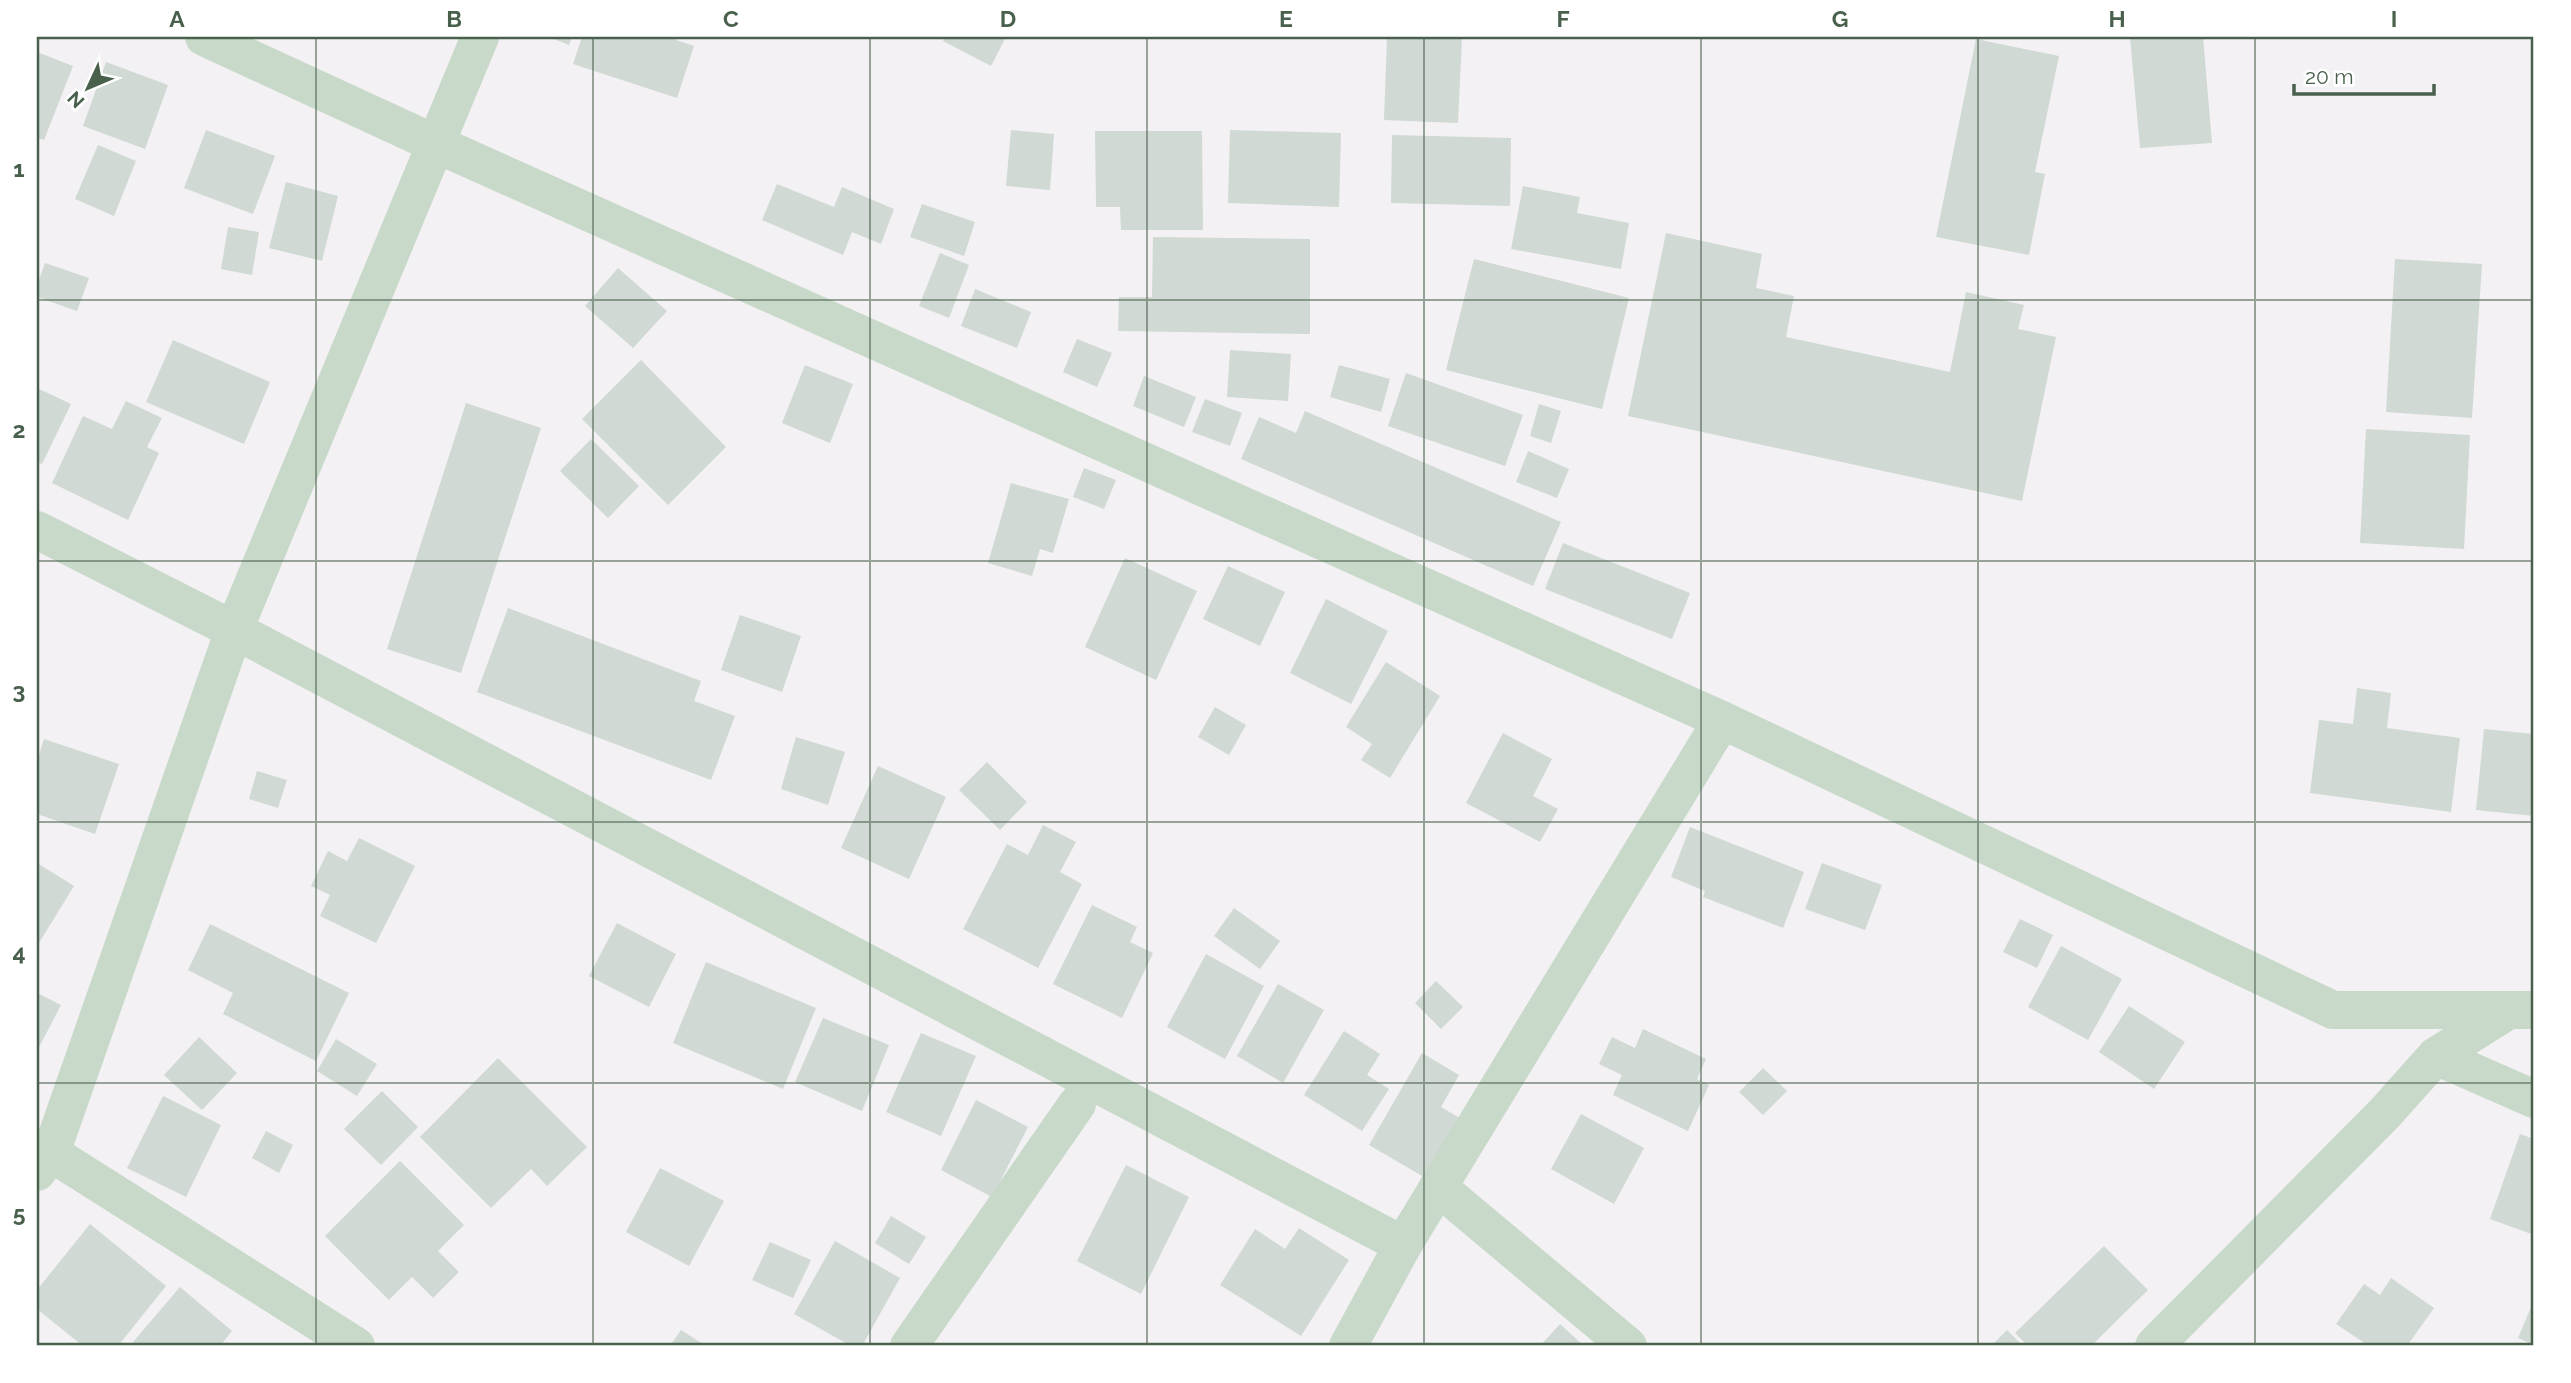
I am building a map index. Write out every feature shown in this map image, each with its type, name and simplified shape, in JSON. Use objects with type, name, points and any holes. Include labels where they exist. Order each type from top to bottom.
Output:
[{"type":"street","points":[[204,37],[436,144],[1722,720],[2333,1010],[2522,1010]]},
{"type":"street","points":[[356,1346],[44,1162],[234,629],[480,37]]},
{"type":"street","points":[[37,530],[234,629],[1403,1245]]},
{"type":"street","points":[[1348,1346],[1403,1245],[1722,720]]},
{"type":"street","points":[[2154,1346],[2385,1113],[2436,1056],[2522,1010]]},
{"type":"street","points":[[2436,1056],[2534,1099]]},
{"type":"street","points":[[909,1346],[1077,1104]]},
{"type":"street","points":[[1438,1187],[1628,1346]]},
{"type":"building","points":[[549,37],[572,37],[569,45]]},
{"type":"building","points":[[582,37],[677,37],[676,40],[694,46],[677,98],[573,64]]},
{"type":"building","points":[[945,37],[1006,37],[991,66],[943,41]]},
{"type":"building","points":[[1387,37],[1462,37],[1458,123],[1384,120]]},
{"type":"building","points":[[2130,37],[2203,37],[2212,143],[2140,148]]},
{"type":"building","points":[[1976,39],[2059,56],[2035,172],[2045,174],[2029,255],[1936,237]]},
{"type":"building","points":[[37,52],[73,66],[44,140],[37,138]]},
{"type":"building","points":[[106,62],[168,85],[145,149],[83,126]]},
{"type":"building","points":[[206,130],[275,156],[253,214],[184,188]]},
{"type":"building","points":[[1011,130],[1054,134],[1050,190],[1006,186]]},
{"type":"building","points":[[1230,130],[1341,133],[1339,207],[1228,203]]},
{"type":"building","points":[[1095,131],[1202,131],[1203,230],[1121,230],[1120,207],[1096,207]]},
{"type":"building","points":[[1392,135],[1511,138],[1510,206],[1391,203]]},
{"type":"building","points":[[98,145],[136,161],[114,216],[75,199]]},
{"type":"building","points":[[286,182],[338,196],[322,261],[269,248]]},
{"type":"building","points":[[777,184],[834,207],[842,187],[894,209],[881,244],[852,232],[843,255],[762,220]]},
{"type":"building","points":[[1523,186],[1580,197],[1577,213],[1629,223],[1621,269],[1511,249]]},
{"type":"building","points":[[922,204],[975,222],[964,256],[910,237]]},
{"type":"building","points":[[228,227],[259,232],[252,275],[221,269]]},
{"type":"building","points":[[1666,233],[1762,254],[1756,288],[1794,296],[1786,337],[1950,372],[1966,292],[2024,305],[2018,329],[2056,337],[2022,501],[1628,416]]},
{"type":"building","points":[[1153,237],[1310,239],[1310,334],[1118,331],[1119,297],[1152,297]]},
{"type":"building","points":[[940,253],[969,265],[949,318],[919,306]]},
{"type":"building","points":[[1474,259],[1629,298],[1602,409],[1446,370]]},
{"type":"building","points":[[2395,259],[2482,264],[2472,418],[2386,412]]},
{"type":"building","points":[[45,263],[89,278],[77,311],[37,297],[37,286]]},
{"type":"building","points":[[618,268],[667,311],[633,348],[585,306]]},
{"type":"building","points":[[975,289],[1031,312],[1017,348],[961,326]]},
{"type":"building","points":[[1077,339],[1112,353],[1097,387],[1063,372]]},
{"type":"building","points":[[173,340],[270,382],[244,444],[146,402]]},
{"type":"building","points":[[1230,350],[1291,354],[1288,401],[1227,397]]},
{"type":"building","points":[[641,360],[726,447],[668,505],[582,419]]},
{"type":"building","points":[[805,365],[853,384],[830,443],[782,423]]},
{"type":"building","points":[[1339,365],[1390,379],[1381,412],[1330,397]]},
{"type":"building","points":[[1406,373],[1523,415],[1505,466],[1388,426]]},
{"type":"building","points":[[1144,376],[1196,397],[1184,427],[1133,406]]},
{"type":"building","points":[[37,388],[71,404],[42,464],[37,462]]},
{"type":"building","points":[[1205,399],[1242,413],[1230,446],[1192,432]]},
{"type":"building","points":[[126,401],[162,418],[147,447],[159,453],[128,520],[52,483],[83,416],[112,429]]},
{"type":"building","points":[[466,403],[541,428],[461,673],[387,649]]},
{"type":"building","points":[[1539,404],[1561,411],[1551,443],[1530,436]]},
{"type":"building","points":[[1305,411],[1561,522],[1533,586],[1241,459],[1259,417],[1296,433]]},
{"type":"building","points":[[2366,429],[2470,435],[2464,549],[2360,543]]},
{"type":"building","points":[[591,439],[639,486],[608,518],[560,471]]},
{"type":"building","points":[[1528,451],[1569,469],[1557,498],[1516,482]]},
{"type":"building","points":[[1084,468],[1116,480],[1104,509],[1073,497]]},
{"type":"building","points":[[1011,483],[1069,499],[1053,553],[1040,549],[1032,576],[988,563]]},
{"type":"building","points":[[1563,543],[1690,593],[1672,639],[1545,589]]},
{"type":"building","points":[[1125,558],[1197,591],[1156,680],[1085,647]]},
{"type":"building","points":[[1228,566],[1285,592],[1260,646],[1203,619]]},
{"type":"building","points":[[1326,599],[1388,631],[1351,704],[1290,673]]},
{"type":"building","points":[[508,608],[701,681],[694,701],[735,716],[711,780],[477,692]]},
{"type":"building","points":[[740,615],[801,636],[782,692],[721,670]]},
{"type":"building","points":[[1386,662],[1440,696],[1390,778],[1361,760],[1372,744],[1346,727]]},
{"type":"building","points":[[2357,688],[2391,693],[2387,728],[2460,738],[2451,812],[2310,793],[2319,720],[2353,724]]},
{"type":"building","points":[[1215,707],[1246,725],[1229,755],[1198,737]]},
{"type":"building","points":[[2484,729],[2534,734],[2534,816],[2476,810]]},
{"type":"building","points":[[1503,733],[1552,759],[1533,796],[1558,809],[1540,842],[1466,803]]},
{"type":"building","points":[[796,737],[845,752],[828,805],[781,789]]},
{"type":"building","points":[[44,739],[119,764],[95,834],[37,814],[37,762]]},
{"type":"building","points":[[987,762],[1027,802],[1000,830],[959,790]]},
{"type":"building","points":[[878,766],[946,797],[909,879],[841,848]]},
{"type":"building","points":[[257,771],[287,780],[278,808],[249,799]]},
{"type":"building","points":[[1043,825],[1076,842],[1060,872],[1082,884],[1038,968],[963,929],[1007,844],[1028,855]]},
{"type":"building","points":[[1690,827],[1804,872],[1783,928],[1703,897],[1705,891],[1671,877]]},
{"type":"building","points":[[359,838],[415,866],[376,943],[320,916],[330,895],[311,886],[328,851],[347,861]]},
{"type":"building","points":[[37,863],[74,886],[37,946]]},
{"type":"building","points":[[1822,863],[1882,885],[1865,930],[1805,909]]},
{"type":"building","points":[[1092,905],[1137,927],[1130,942],[1153,953],[1122,1018],[1053,984]]},
{"type":"building","points":[[1234,908],[1280,941],[1260,969],[1214,936]]},
{"type":"building","points":[[2020,919],[2053,935],[2037,968],[2003,952]]},
{"type":"building","points":[[617,923],[676,954],[649,1007],[589,976]]},
{"type":"building","points":[[210,924],[349,993],[316,1061],[223,1014],[233,993],[188,970]]},
{"type":"building","points":[[2061,946],[2122,979],[2088,1040],[2028,1007]]},
{"type":"building","points":[[1206,954],[1264,986],[1225,1059],[1167,1027]]},
{"type":"building","points":[[706,962],[816,1008],[783,1089],[673,1043]]},
{"type":"building","points":[[1436,981],[1463,1007],[1441,1029],[1415,1003]]},
{"type":"building","points":[[1278,984],[1324,1010],[1283,1083],[1237,1056]]},
{"type":"building","points":[[37,993],[61,1005],[37,1051]]},
{"type":"building","points":[[2129,1006],[2185,1042],[2154,1089],[2099,1052]]},
{"type":"building","points":[[823,1018],[889,1045],[862,1111],[795,1082]]},
{"type":"building","points":[[1643,1029],[1706,1059],[1697,1079],[1709,1085],[1688,1131],[1613,1095],[1622,1075],[1599,1064],[1612,1037],[1635,1048]]},
{"type":"building","points":[[1344,1031],[1380,1054],[1367,1075],[1389,1089],[1362,1131],[1304,1095]]},
{"type":"building","points":[[921,1033],[976,1056],[941,1136],[886,1112]]},
{"type":"building","points":[[199,1037],[237,1073],[202,1110],[164,1075]]},
{"type":"building","points":[[336,1039],[377,1064],[357,1096],[317,1071]]},
{"type":"building","points":[[1422,1053],[1459,1075],[1441,1107],[1463,1120],[1429,1180],[1369,1145]]},
{"type":"building","points":[[498,1058],[587,1147],[547,1186],[531,1169],[491,1208],[420,1137]]},
{"type":"building","points":[[1763,1068],[1787,1091],[1763,1115],[1739,1092]]},
{"type":"building","points":[[382,1091],[418,1127],[381,1165],[344,1129]]},
{"type":"building","points":[[163,1096],[221,1125],[186,1197],[127,1168]]},
{"type":"building","points":[[976,1100],[1028,1127],[992,1197],[941,1170]]},
{"type":"building","points":[[1581,1114],[1644,1148],[1614,1204],[1551,1169]]},
{"type":"building","points":[[266,1131],[293,1145],[279,1173],[252,1158]]},
{"type":"building","points":[[2520,1134],[2534,1139],[2534,1235],[2490,1219]]},
{"type":"building","points":[[400,1161],[464,1225],[438,1251],[459,1272],[433,1298],[412,1277],[389,1300],[325,1236]]},
{"type":"building","points":[[1126,1165],[1189,1197],[1141,1294],[1077,1261]]},
{"type":"building","points":[[660,1168],[724,1201],[689,1266],[626,1232]]},
{"type":"building","points":[[891,1216],[926,1237],[909,1264],[875,1243]]},
{"type":"building","points":[[90,1224],[166,1286],[118,1346],[83,1346],[37,1309],[37,1290]]},
{"type":"building","points":[[1299,1228],[1349,1260],[1301,1336],[1220,1285],[1255,1229],[1285,1249]]},
{"type":"building","points":[[835,1241],[900,1278],[862,1346],[851,1346],[794,1314]]},
{"type":"building","points":[[770,1242],[811,1260],[793,1298],[752,1280]]},
{"type":"building","points":[[2104,1246],[2148,1290],[2091,1346],[2028,1346],[2015,1333]]},
{"type":"building","points":[[2391,1278],[2434,1308],[2407,1346],[2369,1346],[2336,1324],[2364,1284],[2380,1295]]},
{"type":"building","points":[[180,1287],[232,1331],[220,1346],[138,1346],[133,1342]]},
{"type":"building","points":[[2534,1300],[2534,1345],[2518,1338]]},
{"type":"building","points":[[1560,1324],[1584,1346],[1540,1346]]},
{"type":"building","points":[[681,1330],[706,1346],[670,1346]]},
{"type":"building","points":[[2007,1330],[2023,1346],[1991,1346]]}]
